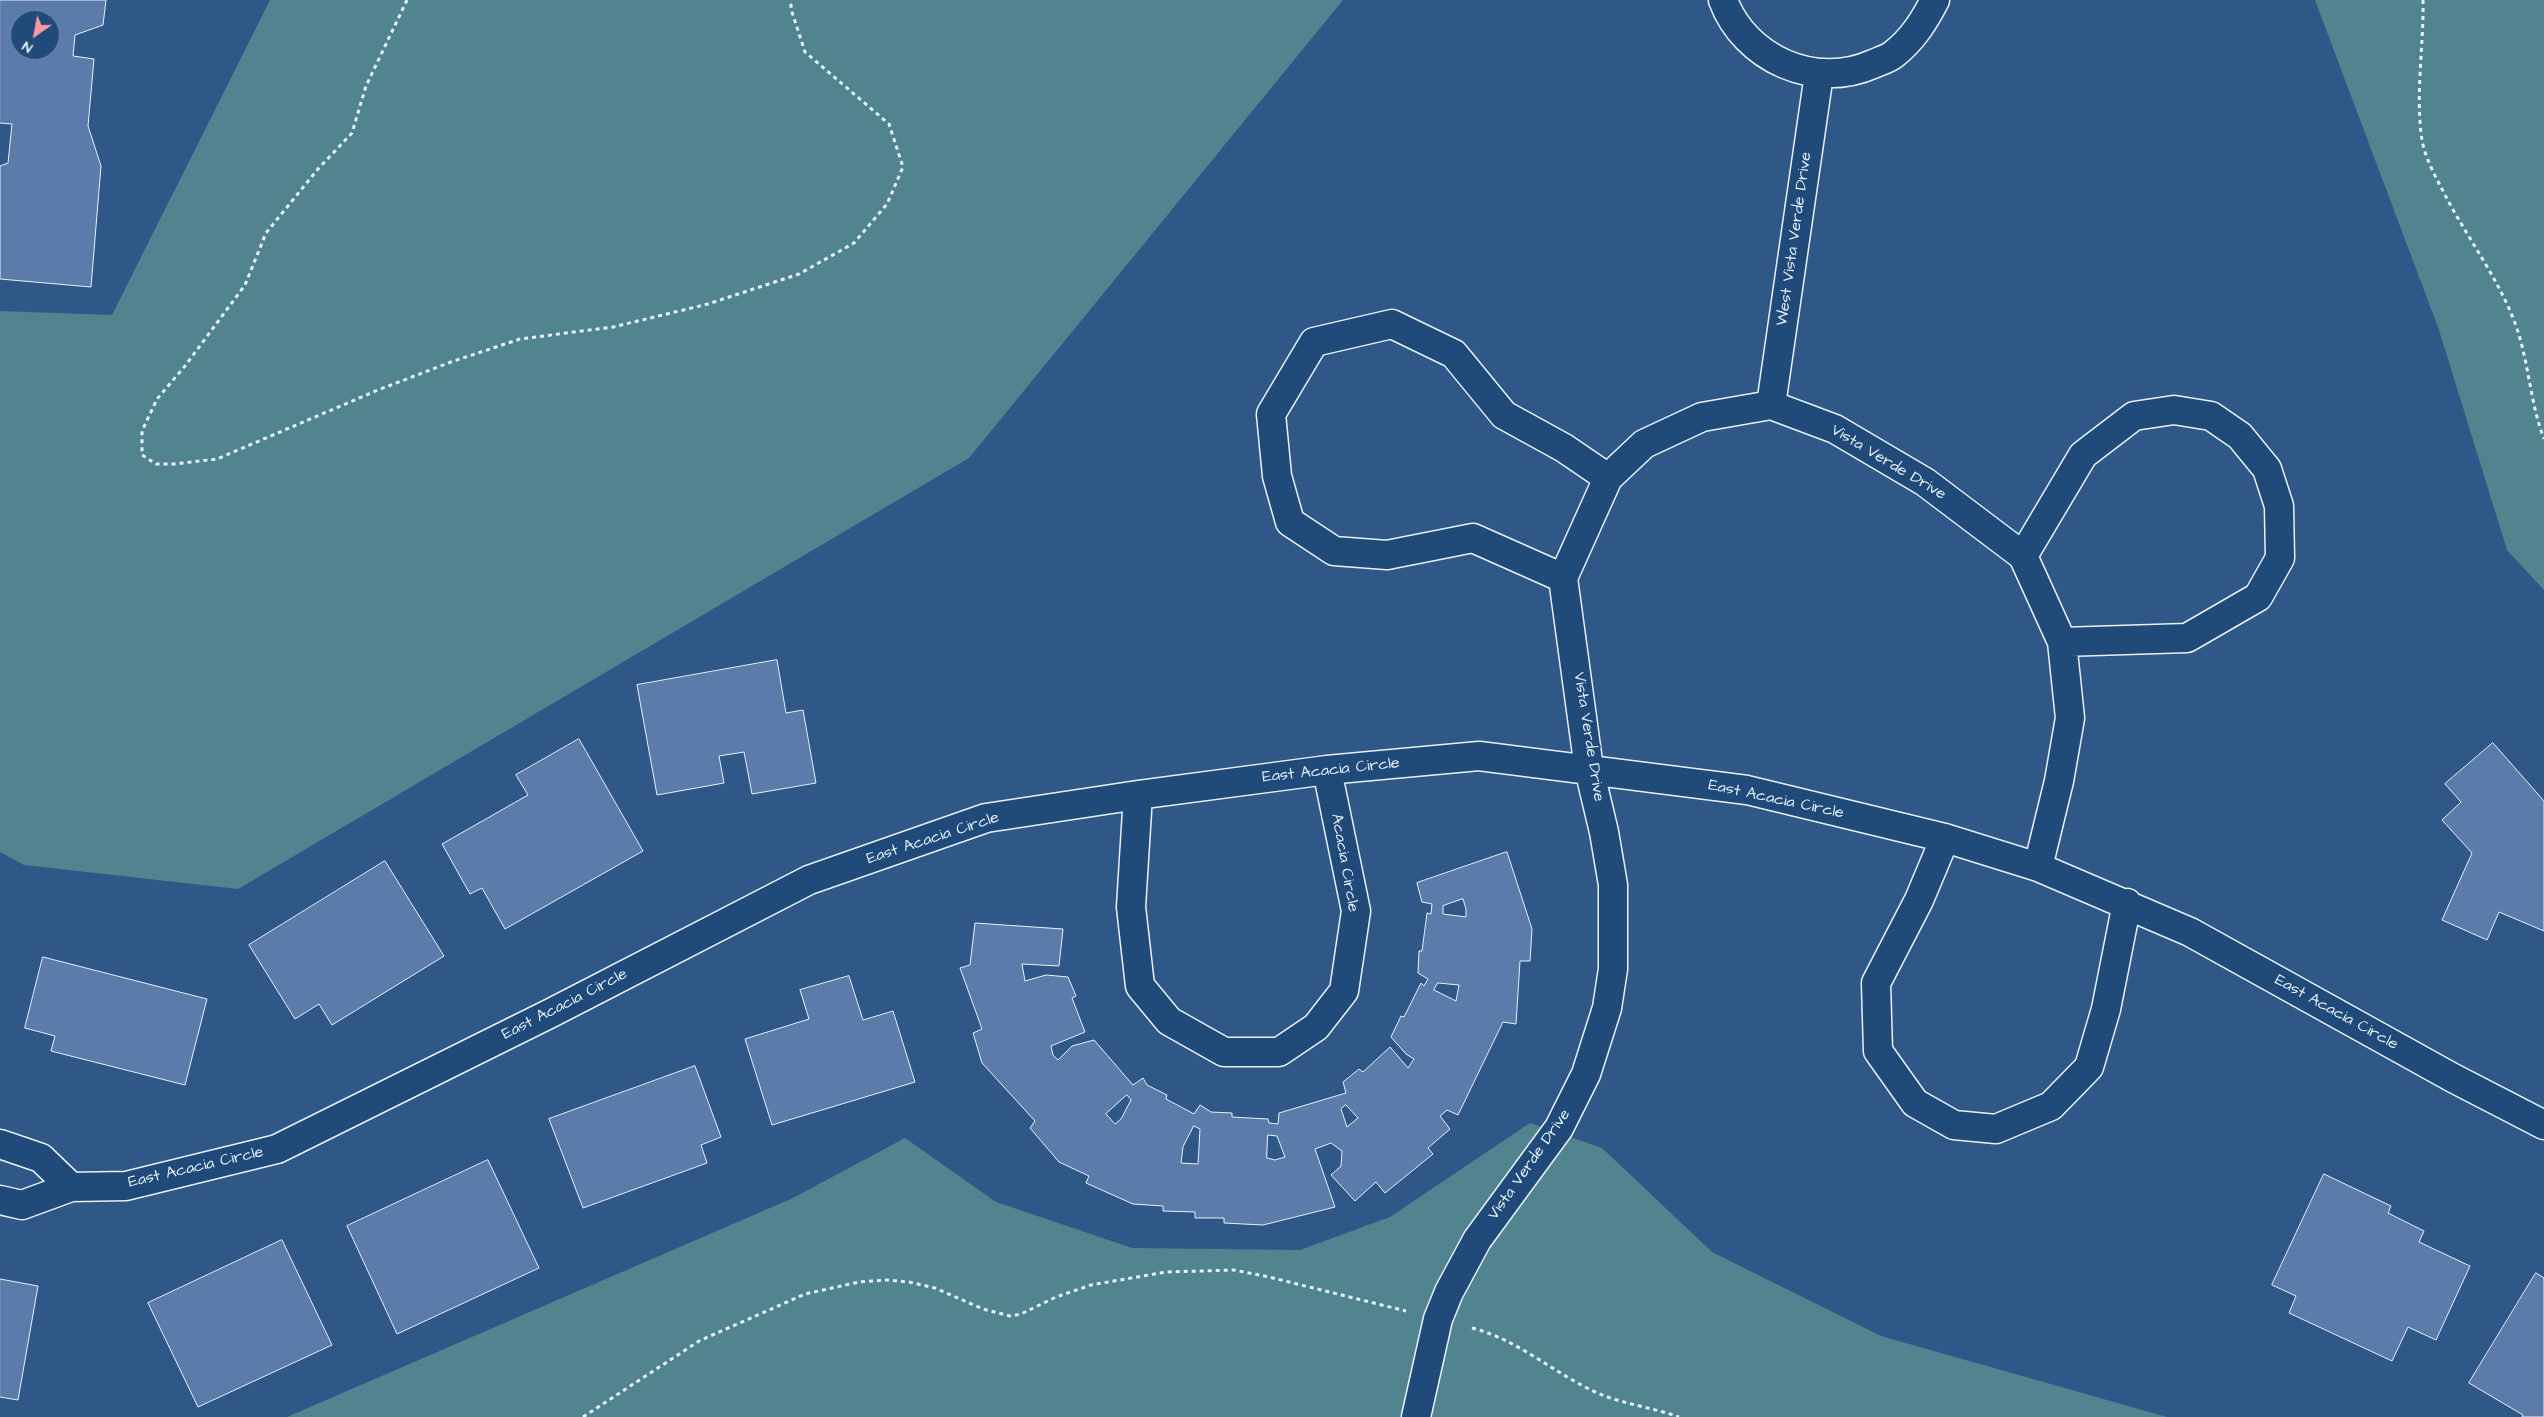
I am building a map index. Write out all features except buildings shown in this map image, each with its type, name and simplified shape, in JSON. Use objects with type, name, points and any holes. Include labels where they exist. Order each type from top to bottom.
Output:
[{"type":"street","points":[[1723,0],[1729,16],[1752,45],[1783,65],[1819,74],[1858,71],[1893,55],[1921,28],[1935,0]]},
{"type":"street","name":"West Vista Verde Drive","points":[[1771,405],[1819,74]]},
{"type":"street","points":[[1608,478],[1564,448],[1504,415],[1454,354],[1392,324],[1314,342],[1271,414],[1276,476],[1290,522],[1334,551],[1387,555],[1473,538],[1563,578],[1608,478],[1644,444],[1702,417],[1771,405]]},
{"type":"street","name":"Vista Verde Drive","points":[[1771,405],[1835,429],[1900,467],[1925,482],[2023,556],[2062,642],[2070,718],[2059,781],[2038,867]]},
{"type":"street","points":[[2023,556],[2083,454],[2134,416],[2174,410],[2211,416],[2240,436],[2267,469],[2279,506],[2280,558],[2258,597],[2187,638],[2062,642]]},
{"type":"street","name":"Vista Verde Drive","points":[[1416,1417],[1438,1319],[1462,1266],[1477,1240],[1559,1128],[1582,1083],[1598,1042],[1613,969],[1613,885],[1590,769],[1563,578]]},
{"type":"street","name":"East Acacia Circle","points":[[0,1200],[22,1205],[71,1187],[126,1186],[277,1149],[551,1013],[809,880],[986,818],[1138,794],[1327,770],[1479,756],[1747,790],[1944,838],[2038,867],[2126,903],[2190,932],[2453,1078],[2544,1125]]},
{"type":"street","name":"Acacia Circle","points":[[1138,794],[1131,907],[1140,986],[1170,1021],[1224,1052],[1279,1052],[1316,1027],[1344,991],[1356,911],[1327,770]]},
{"type":"street","points":[[1944,838],[1919,900],[1876,982],[1878,1051],[1915,1103],[1954,1125],[1996,1129],[2051,1106],[2089,1067],[2106,1009],[2126,903]]},
{"type":"street","points":[[0,1144],[41,1158],[71,1187]]},
{"type":"path","points":[[408,0],[366,86],[352,133],[318,169],[266,233],[245,286],[186,366],[158,398],[142,431],[142,455],[156,464],[217,459],[396,383],[520,339],[613,327],[708,304],[799,274],[854,242],[887,204],[903,166],[890,124],[805,52],[791,8],[791,0]]},
{"type":"path","points":[[2423,0],[2420,119],[2423,142],[2431,168],[2442,190],[2499,286],[2514,319],[2526,355],[2540,428],[2544,439]]},
{"type":"path","points":[[583,1417],[699,1342],[805,1294],[859,1282],[886,1280],[909,1282],[935,1288],[983,1310],[1010,1316],[1021,1314],[1056,1297],[1100,1283],[1166,1272],[1234,1270],[1303,1285],[1438,1319],[1504,1339],[1588,1389],[1611,1399],[1679,1417]]},
{"type":"green space","points":[[270,0],[1343,0],[969,458],[238,889],[24,865],[0,852],[0,311],[112,315]]},
{"type":"green space","points":[[2315,0],[2544,0],[2544,590],[2507,550],[2439,330]]},
{"type":"green space","points":[[1530,1123],[1602,1148],[1712,1252],[1881,1336],[2167,1417],[287,1417],[793,1198],[905,1138],[996,1202],[1132,1248],[1300,1250],[1390,1217]]}]
